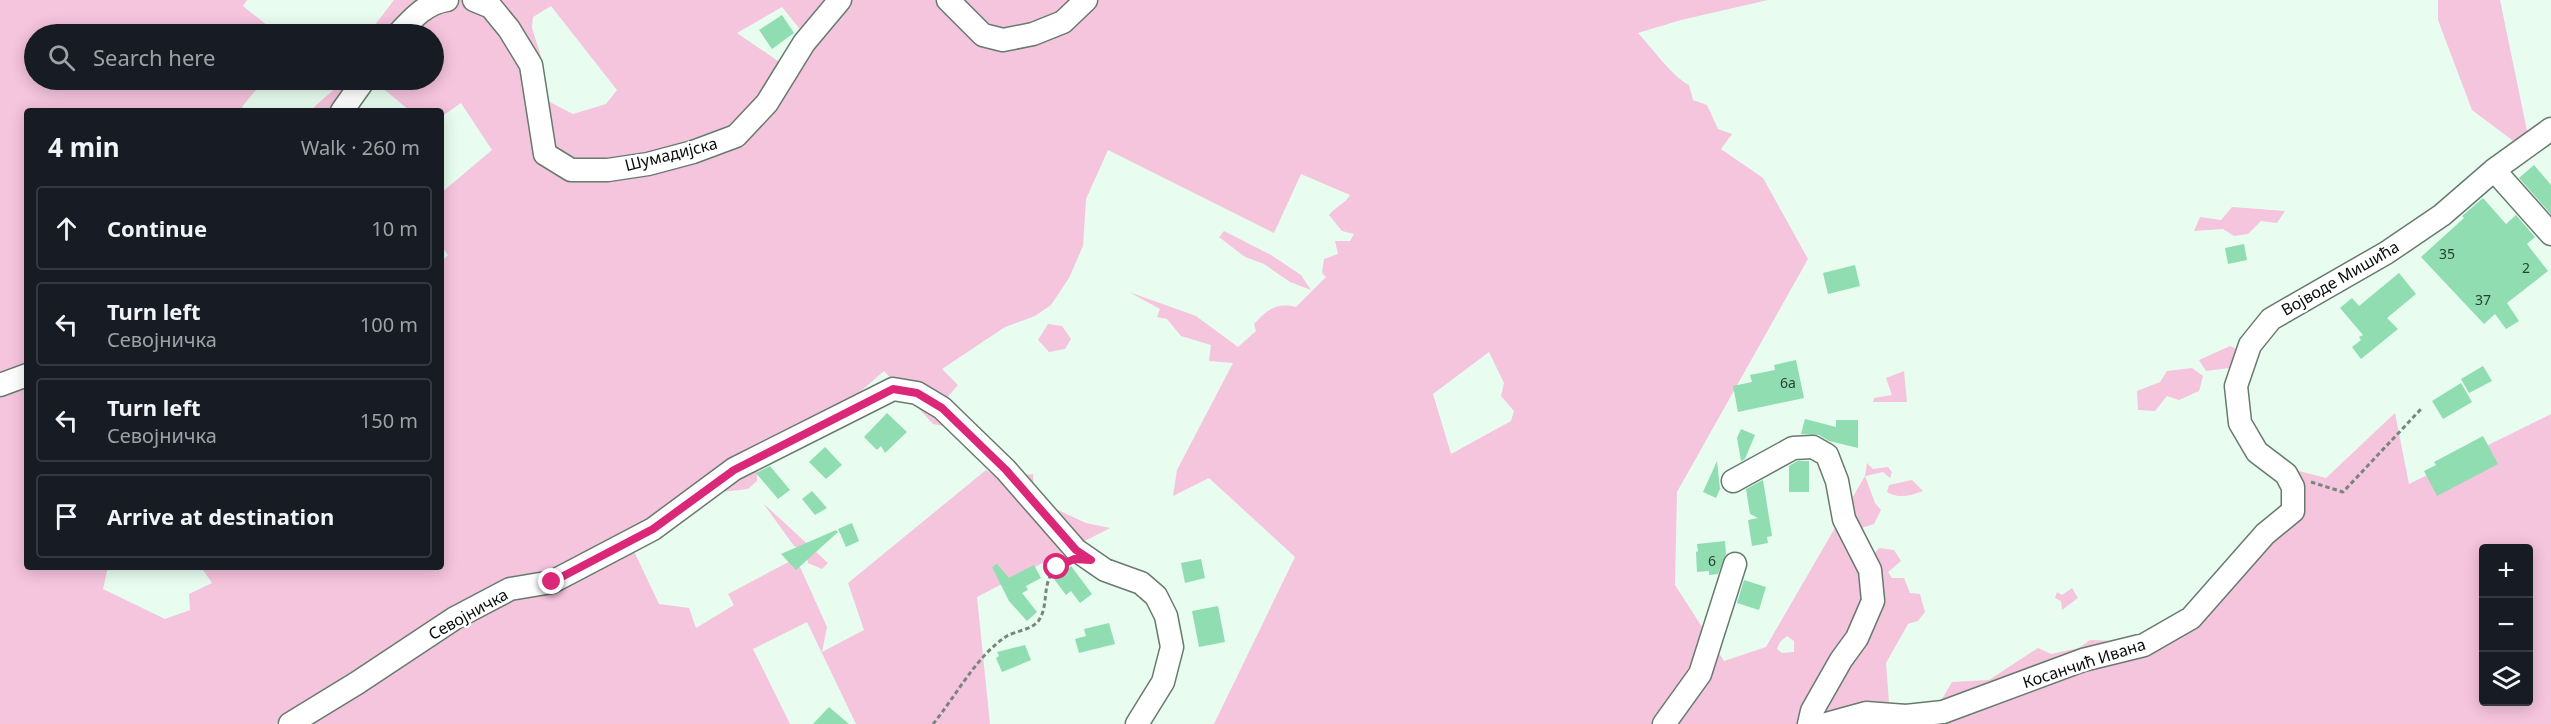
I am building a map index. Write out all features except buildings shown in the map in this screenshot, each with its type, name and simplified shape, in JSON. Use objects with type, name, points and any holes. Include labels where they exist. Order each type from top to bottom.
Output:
[{"type":"street","points":[[407,24],[416,14],[439,1],[447,0]]},
{"type":"street","name":"Шумадијска","points":[[474,0],[490,7],[503,21],[531,65],[545,154],[571,170],[608,170],[648,164],[693,152],[736,136],[767,104],[804,43],[840,0]]},
{"type":"street","points":[[948,0],[983,35],[1003,40],[1033,34],[1063,22],[1086,0]]},
{"type":"street","points":[[344,108],[357,90]]},
{"type":"street","name":"Војводе Мишића","points":[[2286,474],[2257,452],[2240,423],[2236,386],[2250,345],[2271,319],[2386,253],[2442,215],[2494,170],[2551,129]]},
{"type":"street","points":[[2494,170],[2551,234]]},
{"type":"street","points":[[0,385],[24,376]]},
{"type":"street","name":"Севојничка","points":[[290,724],[455,618],[510,589],[552,582],[653,529],[734,470],[893,389],[917,393],[942,408],[1006,470],[1076,550],[1105,570],[1141,583],[1156,596],[1166,616],[1172,647],[1163,682],[1137,724]]},
{"type":"street","points":[[1733,481],[1793,448],[1813,447],[1827,455],[1837,482],[1845,519],[1870,570],[1873,601],[1857,638],[1841,660],[1812,711],[1809,724]]},
{"type":"street","name":"Косанчић Ивана","points":[[1826,724],[1866,713],[1906,716],[1943,712],[2083,660],[2144,645],[2191,618],[2265,534],[2293,512],[2293,487],[2286,474]]},
{"type":"street","points":[[1664,724],[1700,674],[1735,564]]},
{"type":"path","points":[[2286,474],[2343,492],[2422,408]]},
{"type":"path","points":[[933,724],[983,655],[1007,636],[1037,623],[1042,616],[1046,585],[1057,567],[1074,559],[1091,560]]},
{"type":"shaded area","points":[[0,0],[247,0],[243,6],[266,24],[24,24],[24,90],[256,90],[243,108],[24,108],[24,570],[107,570],[103,589],[165,619],[190,610],[189,594],[212,583],[203,570],[444,570],[444,259],[448,255],[444,250],[444,190],[492,150],[461,103],[444,115],[444,108],[406,108],[385,90],[444,90],[444,24],[376,24],[394,0],[1768,0],[1681,20],[1638,33],[1670,69],[1689,85],[1693,100],[1707,105],[1718,129],[1732,134],[1721,149],[1763,178],[1808,259],[1677,492],[1675,585],[1724,661],[1766,647],[1865,476],[1875,503],[1881,510],[1874,524],[1858,529],[1873,555],[1879,548],[1894,550],[1901,561],[1888,572],[1892,578],[1904,578],[1910,593],[1920,594],[1925,612],[1918,621],[1908,624],[1886,663],[1889,703],[1939,704],[1952,682],[1989,680],[2038,648],[2051,654],[2079,648],[2090,640],[2118,641],[2173,625],[2287,507],[2295,470],[2326,478],[2395,413],[2409,484],[2551,414],[2551,724],[1214,724],[1295,557],[1209,478],[1173,496],[1177,470],[1233,363],[1209,361],[1211,345],[1181,336],[1167,319],[1157,317],[1160,309],[1129,292],[1196,316],[1238,347],[1256,331],[1254,324],[1268,311],[1277,306],[1296,307],[1326,277],[1322,273],[1324,259],[1338,254],[1335,241],[1350,241],[1354,234],[1342,231],[1329,215],[1350,195],[1301,174],[1274,233],[1108,150],[1086,199],[1083,246],[1069,278],[1051,305],[1035,316],[1005,327],[942,369],[958,385],[945,400],[954,428],[933,424],[884,371],[785,457],[758,448],[757,481],[748,489],[712,493],[632,547],[659,604],[689,608],[696,628],[734,605],[728,594],[796,558],[827,627],[822,652],[864,630],[848,583],[986,470],[1000,478],[1033,474],[1034,489],[1045,497],[1049,511],[1058,510],[1086,523],[1110,528],[977,597],[990,724],[856,724],[807,622],[753,649],[790,724],[308,724],[453,629],[552,573],[520,575],[477,593],[275,724],[0,724]],"holes":[[[551,6],[617,90],[606,104],[573,114],[548,101],[540,53],[532,28],[533,17]],[[782,7],[802,32],[784,65],[737,33]],[[1489,352],[1504,383],[1501,396],[1514,411],[1511,421],[1451,454],[1433,394]],[[1787,636],[1794,641],[1794,652],[1782,653],[1777,649],[1780,642]]]},
{"type":"shaded area","points":[[2438,0],[2500,0],[2532,155],[2472,110],[2438,20]]},
{"type":"shaded area","points":[[334,90],[358,90],[346,108],[314,108]]},
{"type":"shaded area","points":[[2232,207],[2285,211],[2277,223],[2261,221],[2248,234],[2234,236],[2223,229],[2194,231],[2200,217],[2221,220]]},
{"type":"shaded area","points":[[1224,231],[1271,255],[1301,275],[1311,290],[1290,282],[1264,264],[1245,257],[1219,237]]},
{"type":"shaded area","points":[[1048,324],[1062,326],[1071,339],[1065,349],[1049,352],[1038,340]]},
{"type":"shaded area","points":[[2230,346],[2241,351],[2237,367],[2206,371],[2199,360]]},
{"type":"shaded area","points":[[2192,368],[2203,376],[2199,391],[2179,400],[2167,396],[2155,411],[2138,410],[2137,391],[2160,382],[2167,371]]},
{"type":"shaded area","points":[[1904,371],[1907,402],[1873,402],[1874,398],[1892,395],[1886,378]]},
{"type":"shaded area","points":[[1867,463],[1873,469],[1888,467],[1892,472],[1890,478],[1883,472],[1865,476]]},
{"type":"shaded area","points":[[1912,480],[1923,491],[1905,496],[1896,496],[1887,492],[1889,485]]},
{"type":"shaded area","points":[[763,503],[828,563],[822,569],[808,563],[806,551],[794,546]]},
{"type":"shaded area","points":[[2072,588],[2078,598],[2062,610],[2061,601],[2055,598],[2057,592],[2062,595]]},
{"type":"route","points":[[552,582],[653,529],[734,470],[893,389],[917,393],[942,408],[1006,470],[1076,550],[1091,560],[1074,559],[1057,567]]}]
